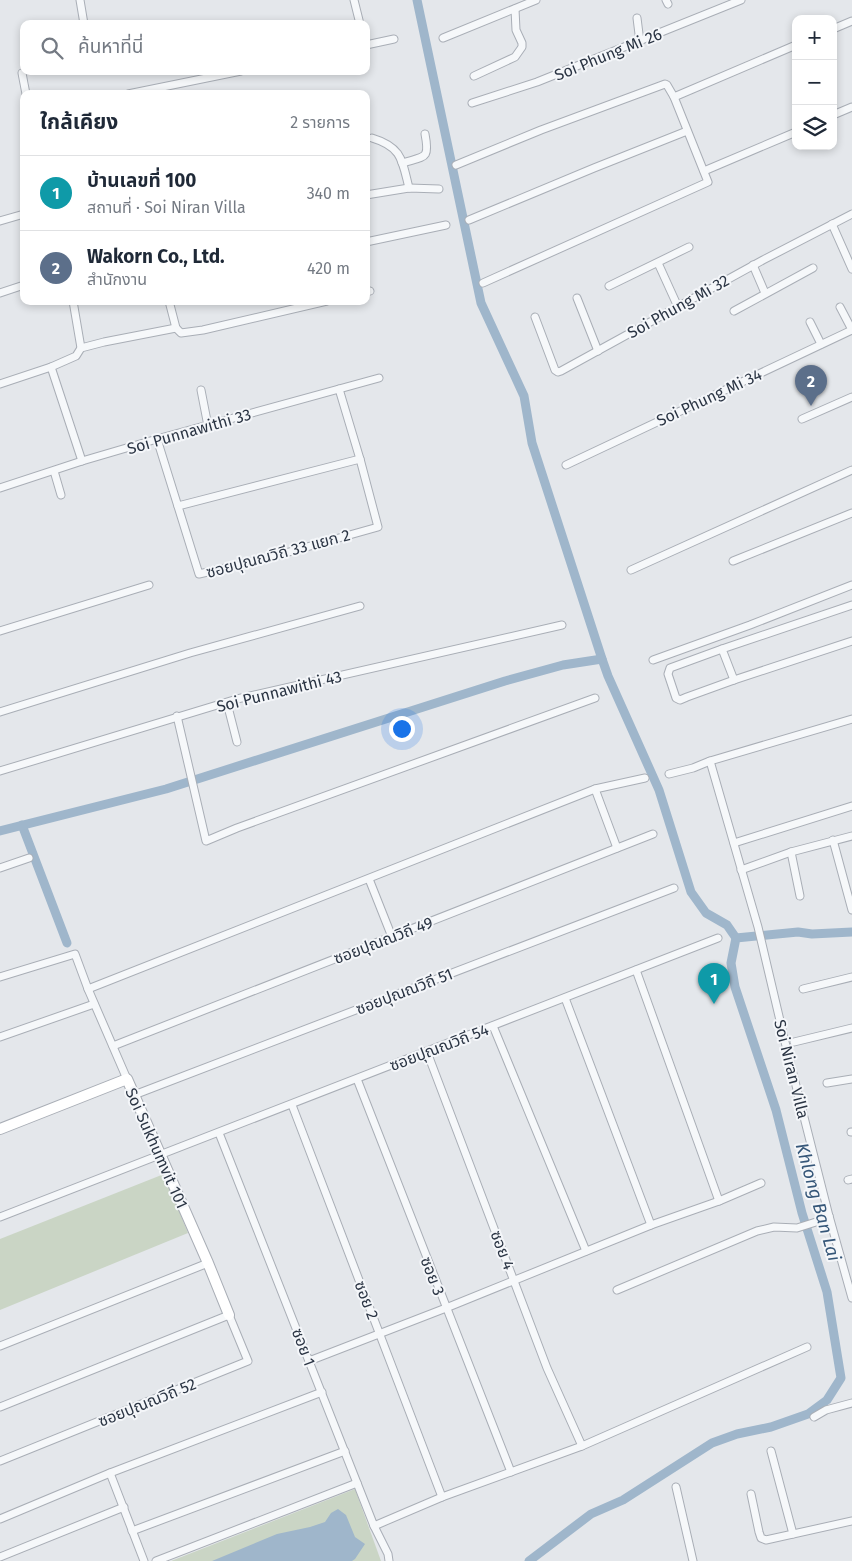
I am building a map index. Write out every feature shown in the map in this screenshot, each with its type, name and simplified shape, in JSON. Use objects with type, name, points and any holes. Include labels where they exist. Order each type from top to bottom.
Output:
[{"type":"street","points":[[80,0],[83,20]]},
{"type":"street","points":[[354,0],[359,20]]},
{"type":"street","points":[[443,38],[536,0]]},
{"type":"street","name":"Soi Phung Mi 26","points":[[472,103],[536,82],[741,0]]},
{"type":"street","points":[[474,76],[515,57],[519,53],[522,43],[516,30],[515,9]]},
{"type":"street","points":[[637,18],[640,42]]},
{"type":"street","points":[[837,27],[852,21]]},
{"type":"street","points":[[370,44],[394,39]]},
{"type":"street","points":[[674,98],[792,47]]},
{"type":"street","points":[[23,75],[25,90]]},
{"type":"street","points":[[148,90],[221,75]]},
{"type":"street","points":[[456,165],[541,130],[660,85],[667,85],[708,182],[483,283]]},
{"type":"street","points":[[837,114],[852,107]]},
{"type":"street","points":[[469,220],[687,131]]},
{"type":"street","points":[[402,163],[427,154],[425,134]]},
{"type":"street","points":[[704,171],[792,134]]},
{"type":"street","points":[[372,138],[389,144],[396,151],[402,163],[409,188]]},
{"type":"street","points":[[370,194],[409,188],[439,189]]},
{"type":"street","name":"Soi Phung Mi 32","points":[[535,317],[555,370],[558,372],[753,265],[852,214]]},
{"type":"street","points":[[0,221],[20,215]]},
{"type":"street","points":[[832,224],[852,268]]},
{"type":"street","points":[[370,241],[446,225]]},
{"type":"street","points":[[609,286],[688,247]]},
{"type":"street","points":[[658,262],[678,307]]},
{"type":"street","points":[[753,265],[765,293]]},
{"type":"street","points":[[734,311],[813,268]]},
{"type":"street","points":[[0,293],[20,286]]},
{"type":"street","points":[[577,298],[598,350]]},
{"type":"street","points":[[0,384],[50,367],[76,356],[80,352],[81,348],[73,305]]},
{"type":"street","points":[[170,305],[176,328],[181,333],[203,330],[310,305]]},
{"type":"street","points":[[840,307],[852,330]]},
{"type":"street","points":[[810,322],[821,344]]},
{"type":"street","points":[[81,348],[144,333],[176,328]]},
{"type":"street","name":"Soi Phung Mi 34","points":[[566,465],[852,330]]},
{"type":"street","points":[[50,367],[82,461]]},
{"type":"street","name":"Soi Punnawithi 33","points":[[0,488],[82,461],[379,378]]},
{"type":"street","points":[[178,506],[360,459],[340,389]]},
{"type":"street","points":[[201,390],[208,426]]},
{"type":"street","points":[[802,420],[852,397]]},
{"type":"street","name":"ซอยปุณณวิถี 33 แยก 2","points":[[157,440],[198,574],[264,559],[378,527],[360,459]]},
{"type":"street","points":[[54,471],[61,495]]},
{"type":"street","points":[[631,570],[851,471],[852,480]]},
{"type":"street","points":[[733,561],[852,513]]},
{"type":"street","points":[[0,630],[149,585]]},
{"type":"street","points":[[653,660],[852,585]]},
{"type":"street","points":[[852,605],[722,649],[669,670],[668,674],[676,698],[680,700],[852,641]]},
{"type":"street","points":[[0,712],[190,652],[360,606]]},
{"type":"street","name":"Soi Punnawithi 43","points":[[0,770],[237,699],[562,625]]},
{"type":"street","points":[[722,649],[734,680]]},
{"type":"street","points":[[177,716],[196,790],[206,841],[237,828],[595,698]]},
{"type":"street","points":[[227,703],[236,742]]},
{"type":"street","points":[[669,774],[852,719]]},
{"type":"street","name":"Soi Niran Villa","points":[[710,761],[758,927],[829,1216],[852,1298]]},
{"type":"street","points":[[88,989],[595,789],[645,778]]},
{"type":"street","points":[[595,789],[618,848]]},
{"type":"street","points":[[734,843],[852,806]]},
{"type":"street","name":"ซอยปุณณวิถี 49","points":[[113,1046],[653,834]]},
{"type":"street","points":[[741,870],[791,852],[852,836]]},
{"type":"street","points":[[833,840],[852,910]]},
{"type":"street","points":[[791,852],[800,896]]},
{"type":"street","points":[[0,868],[29,858]]},
{"type":"street","points":[[369,878],[392,936]]},
{"type":"street","name":"ซอยปุณณวิถี 51","points":[[134,1095],[674,888]]},
{"type":"street","name":"ซอยปุณณวิถี 54","points":[[0,1217],[718,938]]},
{"type":"street","points":[[0,976],[75,954],[94,1004],[127,1079]]},
{"type":"street","points":[[636,970],[718,1201]]},
{"type":"street","points":[[803,989],[852,977]]},
{"type":"street","points":[[565,998],[651,1225]]},
{"type":"street","points":[[0,1037],[94,1004]]},
{"type":"street","points":[[493,1026],[586,1251]]},
{"type":"street","points":[[794,1042],[852,1028]]},
{"type":"street","name":"ซอย 4","points":[[427,1052],[547,1368],[582,1446]]},
{"type":"street","name":"Soi Sukhumvit 101","points":[[0,1128],[127,1079],[229,1315]]},
{"type":"street","name":"ซอย 3","points":[[357,1079],[511,1472]]},
{"type":"street","points":[[826,1084],[852,1079]]},
{"type":"street","name":"ซอย 2","points":[[292,1104],[442,1496]]},
{"type":"street","name":"ซอย 1","points":[[220,1133],[374,1526],[390,1561]]},
{"type":"street","points":[[309,1360],[515,1281],[651,1225],[718,1201],[760,1182]]},
{"type":"street","points":[[617,1290],[756,1231],[774,1227],[797,1228],[829,1216]]},
{"type":"street","points":[[0,1346],[208,1263]]},
{"type":"street","points":[[0,1407],[229,1315]]},
{"type":"street","name":"ซอยปุณณวิถี 52","points":[[0,1461],[248,1361],[229,1315]]},
{"type":"street","points":[[374,1526],[442,1496],[582,1446],[807,1347]]},
{"type":"street","points":[[0,1519],[110,1473],[322,1392]]},
{"type":"street","points":[[814,1417],[826,1410],[852,1403]]},
{"type":"street","points":[[132,1531],[344,1450]]},
{"type":"street","points":[[771,1451],[793,1534]]},
{"type":"street","points":[[110,1473],[144,1561]]},
{"type":"street","points":[[156,1561],[357,1483]]},
{"type":"street","points":[[676,1487],[693,1561]]},
{"type":"street","points":[[751,1494],[761,1538],[766,1540],[852,1521]]},
{"type":"street","points":[[0,1557],[124,1508]]},
{"type":"green space","points":[[164,1174],[188,1233],[0,1310],[0,1239]]},
{"type":"green space","points":[[355,1489],[381,1561],[171,1561]]},
{"type":"water","points":[[338,1509],[346,1515],[355,1537],[365,1544],[352,1561],[212,1561],[277,1534],[325,1522],[331,1513]]},
{"type":"waterway","points":[[417,0],[481,303],[524,396],[532,443],[602,659],[659,790],[691,892],[706,913],[727,925],[736,938]]},
{"type":"waterway","points":[[0,831],[166,789],[505,681],[563,665],[602,659]]},
{"type":"waterway","points":[[22,825],[67,943]]},
{"type":"waterway","name":"Khlong Ban Lai","points":[[529,1561],[591,1514],[623,1500],[712,1443],[737,1434],[771,1427],[808,1414],[827,1400],[841,1378],[827,1292],[802,1213],[776,1110],[735,987],[731,963],[736,938],[798,932],[812,934],[852,932]]},
{"type":"place","name":"Wakorn Co., Ltd.","points":[[811,406]]},
{"type":"place","name":"บ้านเลขที่ 100","points":[[714,1004]]}]
